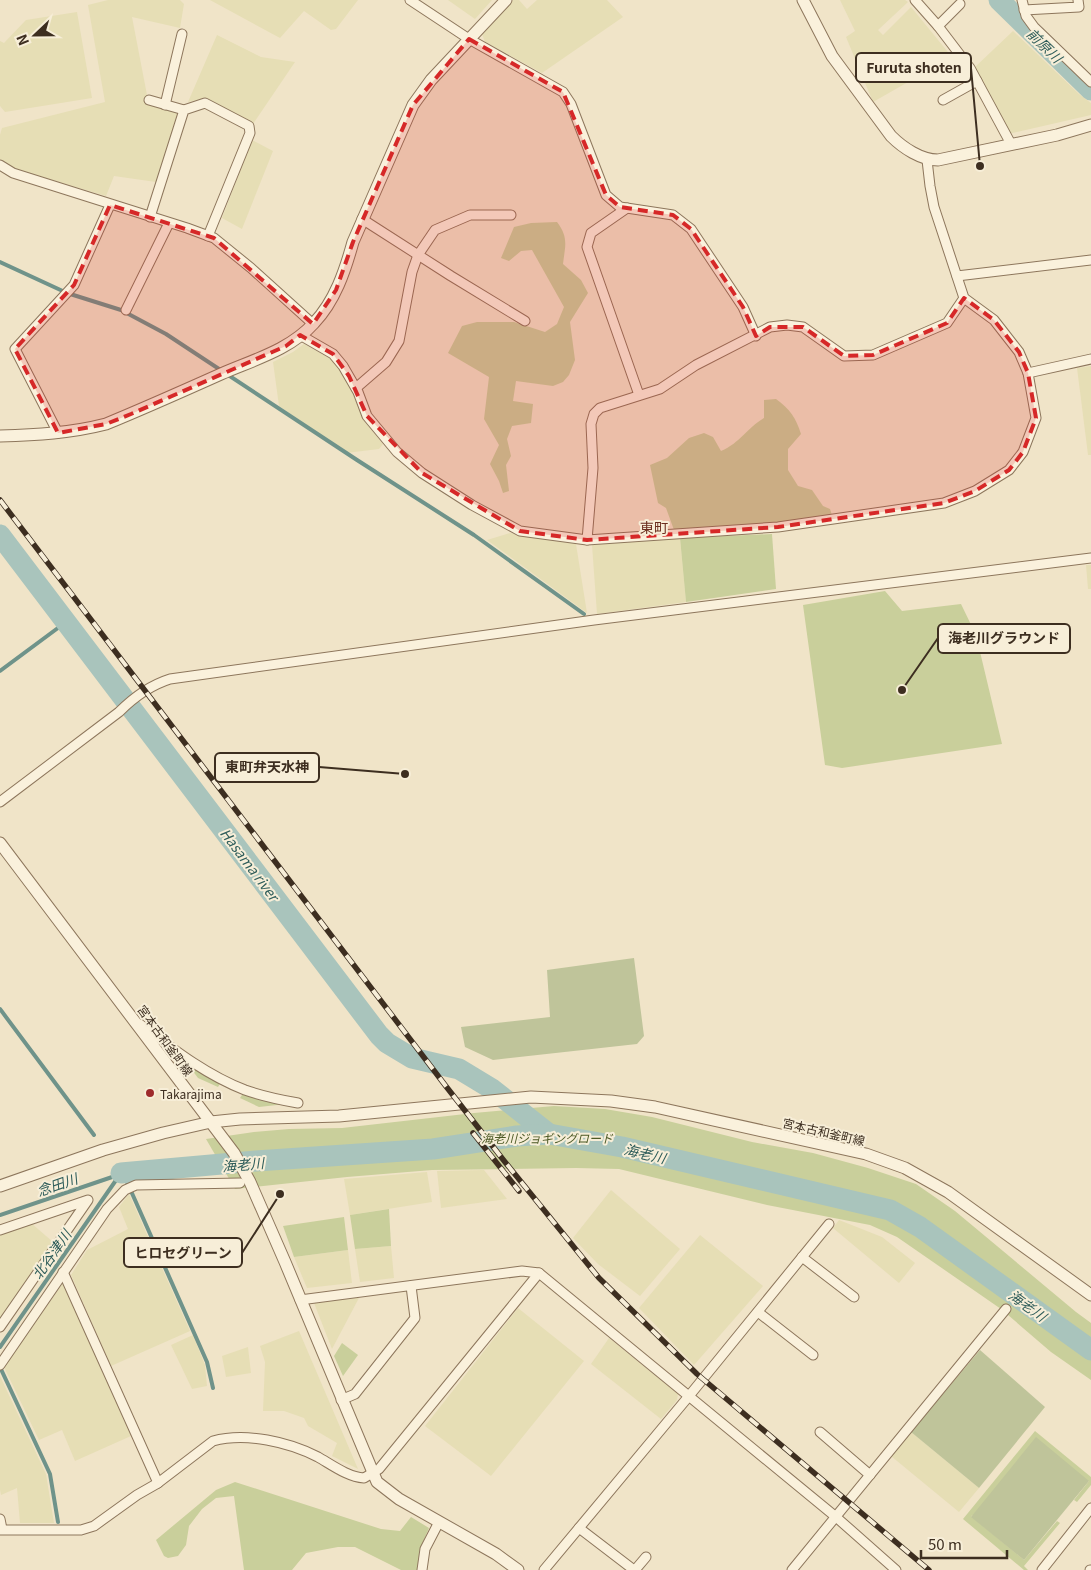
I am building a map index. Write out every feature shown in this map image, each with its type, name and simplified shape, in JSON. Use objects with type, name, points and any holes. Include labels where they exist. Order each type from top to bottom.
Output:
[{"type":"street","points":[[410,0],[469,40],[563,92],[571,104],[606,195],[620,207],[673,215],[691,229],[743,307],[756,336]]},
{"type":"street","points":[[0,436],[77,431],[106,424],[286,346],[313,324],[328,305],[336,290],[348,259],[352,242],[413,105],[431,80],[506,0]]},
{"type":"street","points":[[803,0],[832,56],[891,136],[898,143],[928,160],[938,160],[1091,125]]},
{"type":"street","points":[[915,0],[938,26],[970,68],[1011,144]]},
{"type":"street","points":[[1022,0],[1024,10],[1034,27],[1091,82]]},
{"type":"street","points":[[1024,10],[1079,7],[1078,0]]},
{"type":"street","points":[[938,26],[960,4]]},
{"type":"street","points":[[166,105],[182,34]]},
{"type":"street","points":[[943,100],[977,81]]},
{"type":"street","points":[[149,100],[184,110],[205,103],[249,126],[250,133],[208,236]]},
{"type":"street","points":[[150,217],[184,110]]},
{"type":"street","points":[[300,335],[333,354],[343,366],[356,388],[367,416],[398,452],[422,473],[472,505],[520,531],[587,540],[778,527],[944,503],[975,491],[1009,470],[1023,452],[1036,418],[1028,373],[1019,352],[994,320],[964,298],[934,207],[928,160]]},
{"type":"street","points":[[0,165],[13,173],[214,238],[251,268],[313,324]]},
{"type":"street","points":[[58,433],[15,349],[74,284],[110,204]]},
{"type":"street","points":[[627,208],[591,233],[587,247],[639,395]]},
{"type":"street","points":[[356,388],[386,362],[399,341],[407,293],[418,254],[435,230],[470,215],[511,215]]},
{"type":"street","points":[[362,218],[525,321]]},
{"type":"street","points":[[126,310],[169,223]]},
{"type":"street","points":[[957,276],[1091,260]]},
{"type":"street","points":[[587,540],[593,468],[591,424],[594,414],[600,408],[660,388],[696,365],[770,328],[786,325],[803,327],[844,356],[873,355],[947,323],[964,298]]},
{"type":"street","points":[[1028,373],[1091,359]]},
{"type":"street","points":[[0,802],[134,699],[159,682],[170,678],[594,620],[1091,558]]},
{"type":"street","name":"宮本古和釜町線","points":[[0,843],[234,1153],[243,1179],[300,1300],[372,1474]]},
{"type":"street","points":[[135,1020],[203,1070],[246,1090],[298,1103]]},
{"type":"street","name":"宮本古和釜町線","points":[[211,1122],[240,1119],[338,1116],[531,1097],[611,1101],[655,1107],[866,1154],[905,1168],[948,1192],[1091,1295]]},
{"type":"street","points":[[0,1186],[103,1150],[162,1133],[211,1122]]},
{"type":"street","points":[[0,1365],[107,1209],[125,1190],[136,1184],[243,1179]]},
{"type":"street","points":[[0,1230],[88,1200],[0,1326]]},
{"type":"street","points":[[544,1570],[829,1224]]},
{"type":"street","points":[[802,1256],[854,1297]]},
{"type":"street","points":[[300,1300],[522,1271],[539,1273],[836,1517],[896,1570]]},
{"type":"street","points":[[63,1272],[158,1483]]},
{"type":"street","points":[[0,1519],[1,1530],[81,1530],[94,1526],[137,1495],[158,1483],[213,1441],[224,1438],[279,1442],[313,1454],[358,1478],[364,1478],[379,1469],[539,1273]]},
{"type":"street","points":[[341,1400],[355,1394],[415,1318],[411,1286]]},
{"type":"street","points":[[792,1570],[1006,1309]]},
{"type":"street","points":[[758,1312],[812,1355]]},
{"type":"street","points":[[820,1432],[870,1475]]},
{"type":"street","points":[[372,1474],[377,1482],[390,1493],[496,1554],[518,1570]]},
{"type":"street","points":[[1042,1570],[1091,1508]]},
{"type":"street","points":[[422,1570],[425,1549],[439,1522]]},
{"type":"street","points":[[579,1528],[634,1570],[646,1557]]},
{"type":"highlighted area","points":[[469,39],[563,92],[606,195],[620,207],[673,215],[691,229],[743,307],[756,336],[770,327],[803,327],[844,356],[873,355],[947,323],[964,298],[994,320],[1019,352],[1028,373],[1036,418],[1023,452],[1009,470],[975,491],[944,503],[778,527],[587,540],[520,531],[422,473],[367,416],[349,376],[333,354],[300,335],[286,346],[131,414],[106,424],[58,433],[15,349],[74,285],[110,205],[214,238],[313,324],[336,290],[353,242],[413,105]]},
{"type":"shaded area","points":[[108,0],[180,0],[184,4],[180,28],[132,17],[147,95],[145,102],[179,113],[156,182],[114,176],[106,196],[15,169],[0,160],[0,135],[2,128],[105,102],[88,5]]},
{"type":"shaded area","points":[[210,0],[358,0],[336,29],[331,30],[304,11],[280,38]]},
{"type":"shaded area","points":[[448,0],[492,0],[475,19]]},
{"type":"shaded area","points":[[513,0],[519,0],[527,9],[537,0],[607,0],[623,17],[542,73],[485,42],[482,34]]},
{"type":"shaded area","points":[[840,0],[905,0],[908,2],[878,30],[883,35],[911,7],[952,57],[873,102],[846,37],[855,31]]},
{"type":"shaded area","points":[[77,12],[92,98],[5,112],[0,106],[0,41],[4,43],[26,20]]},
{"type":"shaded area","points":[[1013,31],[1079,94],[1091,103],[1091,115],[1008,134],[974,68]]},
{"type":"shaded area","points":[[217,35],[261,57],[295,62],[253,124],[206,98],[188,102]]},
{"type":"shaded area","points":[[252,140],[273,151],[242,229],[222,218]]},
{"type":"shaded area","points":[[304,344],[331,359],[346,377],[363,419],[383,444],[379,449],[346,453],[279,406],[273,362]]},
{"type":"shaded area","points":[[1091,366],[1091,455],[1088,455],[1077,368]]},
{"type":"shaded area","points":[[510,533],[576,544],[587,613],[487,540]]},
{"type":"shaded area","points":[[680,538],[686,602],[597,614],[592,545]]},
{"type":"shaded area","points":[[1086,565],[1091,565],[1091,589],[1088,589]]},
{"type":"shaded area","points":[[484,1170],[507,1199],[441,1208],[437,1171]]},
{"type":"shaded area","points":[[427,1172],[432,1202],[350,1215],[344,1179]]},
{"type":"shaded area","points":[[611,1190],[680,1249],[640,1296],[598,1264],[573,1238]]},
{"type":"shaded area","points":[[129,1194],[190,1331],[111,1366],[71,1275],[87,1250],[128,1229],[119,1207]]},
{"type":"shaded area","points":[[839,1220],[882,1237],[915,1263],[899,1283],[833,1228]]},
{"type":"shaded area","points":[[31,1223],[53,1242],[0,1319],[0,1234]]},
{"type":"shaded area","points":[[700,1235],[763,1286],[694,1365],[639,1308]]},
{"type":"shaded area","points":[[391,1246],[394,1278],[360,1282],[355,1249]]},
{"type":"shaded area","points":[[348,1250],[352,1283],[307,1288],[294,1257]]},
{"type":"shaded area","points":[[63,1283],[131,1436],[75,1461],[62,1430],[39,1440],[4,1367]]},
{"type":"shaded area","points":[[360,1296],[332,1349],[314,1303]]},
{"type":"shaded area","points":[[518,1308],[584,1361],[491,1476],[425,1426]]},
{"type":"shaded area","points":[[299,1331],[358,1469],[332,1456],[337,1443],[308,1426],[304,1418],[284,1411],[263,1411],[265,1362],[260,1346]]},
{"type":"shaded area","points":[[193,1335],[205,1365],[207,1386],[192,1389],[171,1345]]},
{"type":"shaded area","points":[[609,1338],[678,1394],[677,1400],[661,1419],[591,1364]]},
{"type":"shaded area","points":[[248,1347],[251,1373],[226,1377],[222,1356]]},
{"type":"shaded area","points":[[0,1376],[46,1474],[54,1523],[20,1523],[17,1488],[1,1495]]},
{"type":"shaded area","points":[[911,1432],[979,1488],[959,1512],[891,1456]]},
{"type":"green space","points":[[557,222],[565,238],[563,264],[581,280],[588,293],[570,322],[575,360],[569,375],[563,382],[553,386],[516,381],[513,401],[533,404],[531,423],[512,426],[507,439],[511,456],[506,465],[509,491],[503,493],[490,464],[499,445],[484,419],[489,377],[448,353],[462,326],[477,322],[514,322],[545,332],[557,324],[564,307],[532,250],[521,251],[509,261],[501,258],[514,227],[531,223]]},
{"type":"green space","points":[[776,399],[792,414],[801,434],[788,449],[788,470],[798,486],[812,490],[823,506],[830,509],[832,515],[778,523],[674,530],[666,508],[658,503],[650,465],[667,458],[689,438],[704,433],[713,437],[721,451],[728,448],[764,418],[764,400]]},
{"type":"green space","points":[[772,534],[776,589],[686,602],[680,538]]},
{"type":"green space","points":[[885,591],[902,611],[961,604],[976,635],[1002,744],[842,768],[825,765],[803,605]]},
{"type":"green space","points":[[634,958],[644,1036],[637,1044],[493,1060],[465,1047],[461,1027],[550,1017],[547,970]]},
{"type":"green space","points":[[190,1064],[221,1082],[218,1087],[198,1078],[189,1066]]},
{"type":"green space","points":[[244,1092],[286,1104],[259,1107],[240,1098]]},
{"type":"green space","name":"海老川ジョギングロード","points":[[554,1106],[605,1109],[652,1117],[752,1142],[813,1153],[916,1184],[955,1211],[1091,1323],[1091,1380],[1051,1352],[1001,1309],[897,1237],[870,1225],[767,1205],[619,1169],[432,1170],[235,1189],[206,1139],[254,1132],[342,1128]]},
{"type":"green space","points":[[389,1209],[391,1246],[355,1249],[350,1215]]},
{"type":"green space","points":[[344,1217],[348,1250],[294,1257],[283,1226]]},
{"type":"green space","points":[[342,1343],[358,1355],[343,1376],[334,1356]]},
{"type":"green space","points":[[980,1350],[1045,1407],[979,1488],[911,1432]]},
{"type":"green space","points":[[1035,1431],[1091,1477],[1091,1485],[1077,1502],[1074,1500],[1089,1481],[971,1516],[1024,1560],[1057,1521],[1060,1523],[1024,1566],[1028,1570],[1024,1570],[963,1519]]},
{"type":"green space","points":[[1036,1437],[1089,1481],[1024,1560],[971,1517]]},
{"type":"green space","points":[[235,1482],[381,1529],[400,1531],[411,1517],[429,1528],[420,1549],[417,1570],[401,1570],[355,1547],[338,1547],[306,1553],[292,1570],[244,1570],[234,1496],[216,1498],[202,1509],[189,1526],[186,1545],[178,1556],[168,1558],[164,1556],[156,1540],[216,1490]]},
{"type":"waterway","name":"前原川","points":[[999,0],[1091,90]]},
{"type":"waterway","points":[[0,262],[67,293],[121,310],[166,334],[474,535],[584,614]]},
{"type":"waterway","name":"Hasama river","points":[[0,535],[379,1035],[387,1043],[412,1058],[459,1069],[492,1089],[549,1134]]},
{"type":"waterway","name":"Hasama river","points":[[0,543],[4,540]]},
{"type":"waterway","points":[[0,671],[66,622]]},
{"type":"waterway","points":[[0,1009],[94,1135]]},
{"type":"waterway","name":"海老川","points":[[121,1173],[256,1161],[433,1149],[517,1136],[549,1134],[622,1147],[890,1210],[920,1227],[1091,1350]]},
{"type":"waterway","name":"北谷津川","points":[[0,1347],[121,1173]]},
{"type":"waterway","points":[[123,1173],[207,1362],[213,1388]]},
{"type":"waterway","name":"念田川","points":[[0,1215],[121,1174]]},
{"type":"waterway","points":[[0,1367],[50,1474],[58,1522]]},
{"type":"railway","points":[[0,500],[445,1085],[599,1278],[697,1374],[929,1570]]},
{"type":"railway","points":[[473,1133],[519,1191]]},
{"type":"place","name":"Furuta shoten","points":[[980,166]]},
{"type":"place","name":"海老川グラウンド","points":[[902,690]]},
{"type":"place","name":"東町弁天水神","points":[[405,774]]},
{"type":"place","name":"Takarajima","points":[[150,1093]]},
{"type":"place","name":"ヒロセグリーン","points":[[280,1194]]},
{"type":"district","name":"東町","points":[[654,527]]}]
